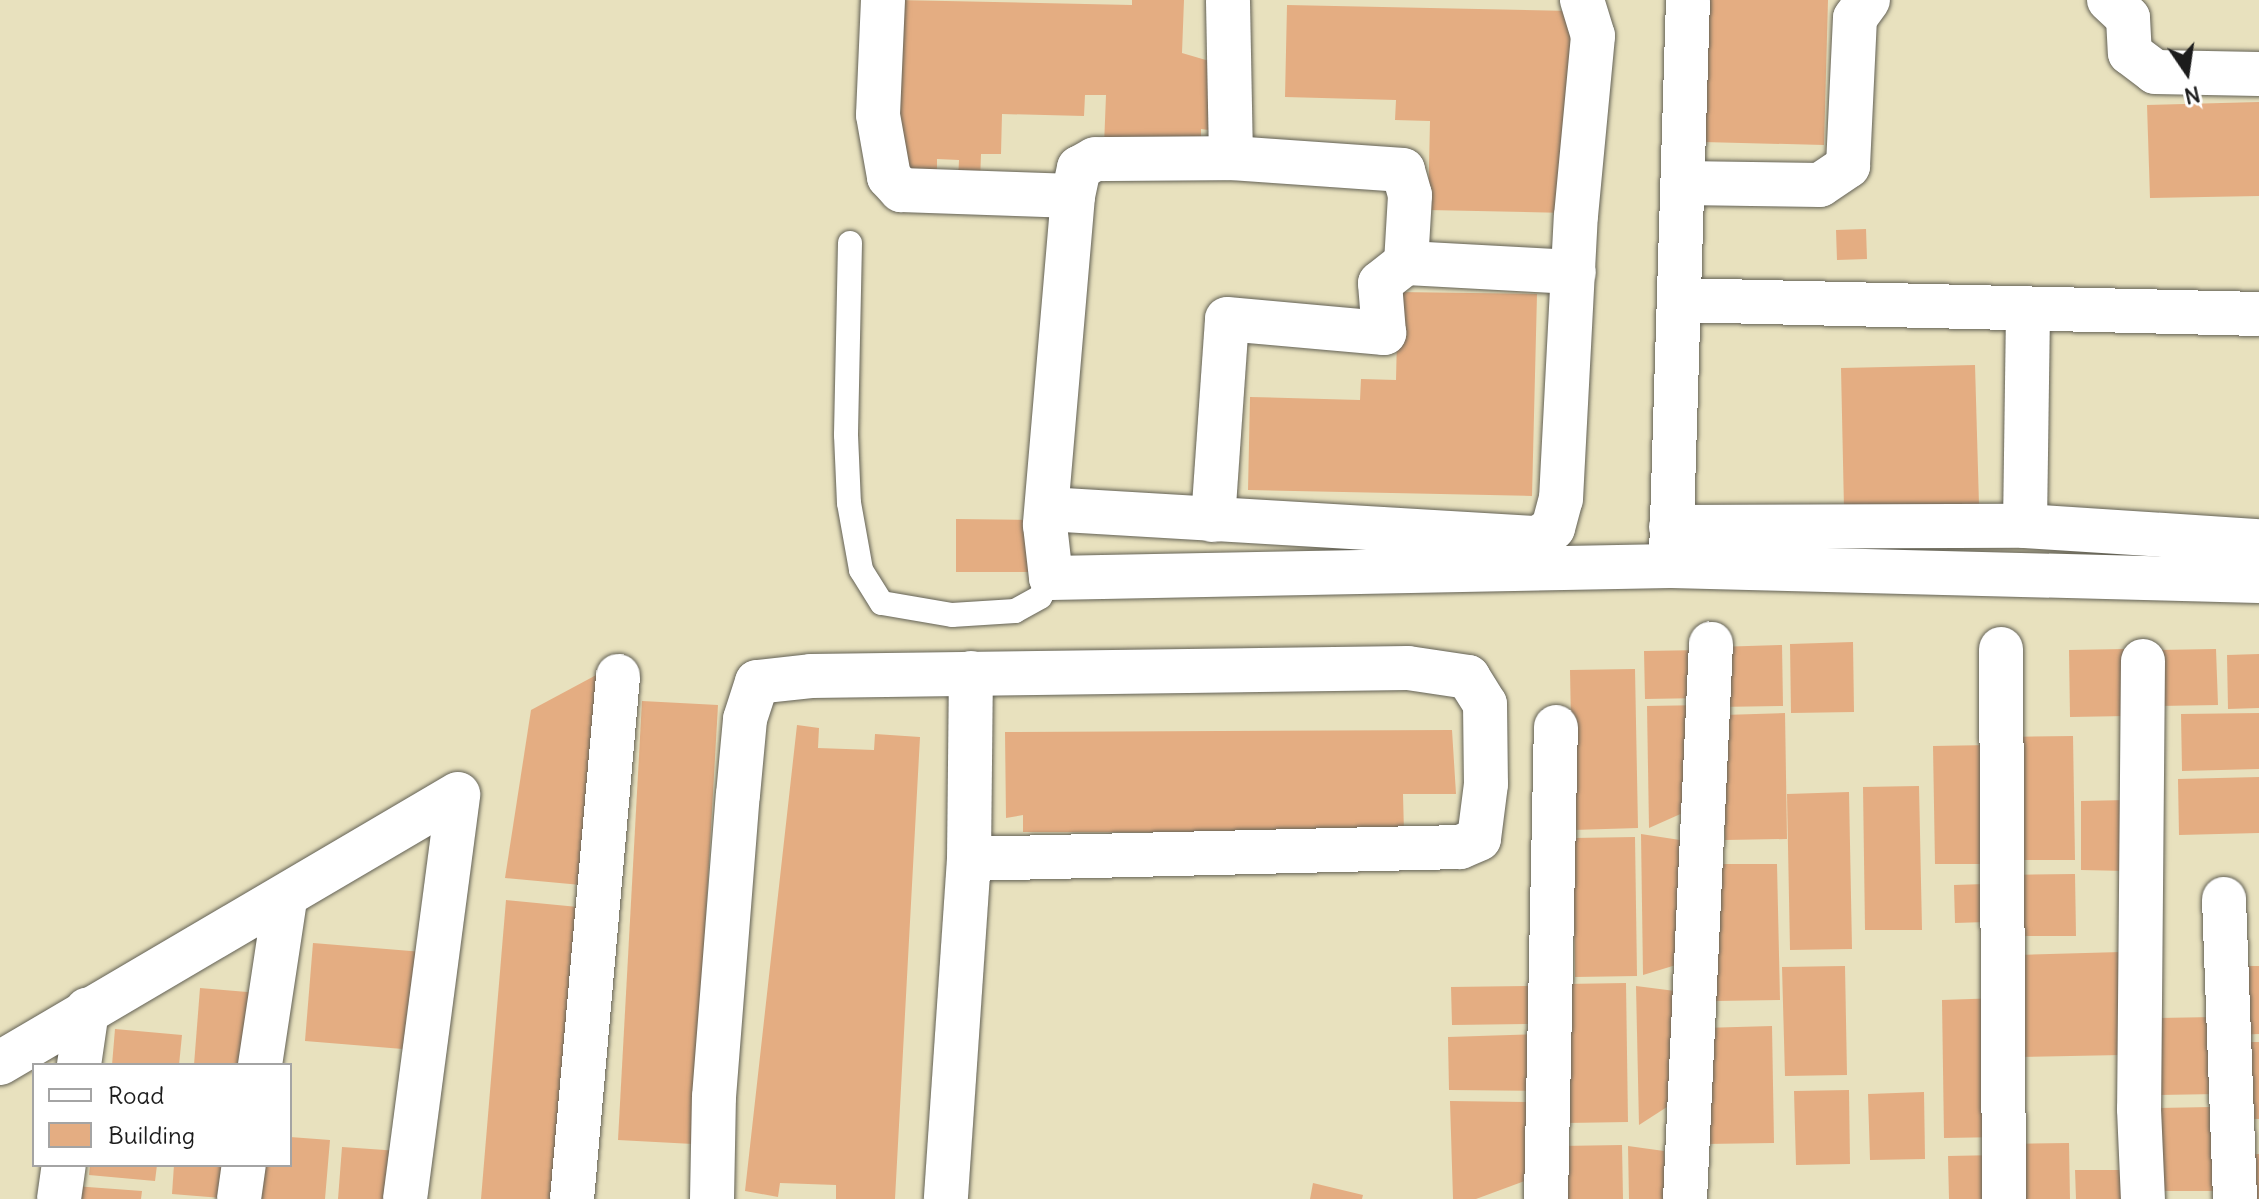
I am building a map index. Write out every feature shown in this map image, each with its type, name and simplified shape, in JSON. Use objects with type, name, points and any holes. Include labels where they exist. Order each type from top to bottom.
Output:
[{"type":"street","points":[[883,0],[878,115],[889,177],[901,190],[1073,196]]},
{"type":"street","points":[[1228,0],[1231,158]]},
{"type":"street","points":[[1047,509],[1538,538],[1553,528],[1561,499],[1574,272],[1593,36],[1582,0]]},
{"type":"street","points":[[1671,546],[1688,0]]},
{"type":"street","points":[[1683,183],[1820,185],[1848,166],[1855,18],[1868,0]]},
{"type":"street","points":[[2109,0],[2128,18],[2130,53],[2155,72],[2259,74]]},
{"type":"street","points":[[1406,263],[1410,195],[1403,170],[1231,158],[1095,159],[1079,168],[1073,196],[1047,509],[1051,578],[2025,526],[2259,541]]},
{"type":"street","points":[[1213,520],[1227,319],[1384,333],[1380,283],[1406,263],[1574,272]]},
{"type":"street","points":[[1679,300],[2259,314]]},
{"type":"street","points":[[2025,526],[2028,310]]},
{"type":"street","points":[[1671,546],[2259,581]]},
{"type":"street","points":[[1685,1199],[1711,644]]},
{"type":"street","points":[[2001,649],[2004,1199]]},
{"type":"street","points":[[2143,661],[2139,1109],[2143,1199]]},
{"type":"street","points":[[712,1199],[714,1097],[738,795],[745,719],[757,682],[971,673],[1408,668],[1468,677],[1485,704],[1486,784],[1479,839],[1460,847],[969,859]]},
{"type":"street","points":[[946,1199],[969,859],[971,673]]},
{"type":"street","points":[[572,1199],[618,676]]},
{"type":"street","points":[[1546,1199],[1556,727]]},
{"type":"street","points":[[0,1063],[87,1010],[285,900],[458,794],[405,1199]]},
{"type":"street","points":[[2224,899],[2235,1199]]},
{"type":"street","points":[[260,1063],[285,900]]},
{"type":"street","points":[[79,1063],[87,1010]]},
{"type":"street","points":[[59,1199],[64,1167]]},
{"type":"street","points":[[239,1199],[244,1167]]},
{"type":"lane","points":[[850,243],[846,435],[849,503],[861,570],[882,603],[952,615],[1015,611],[1040,597],[1051,578]]},
{"type":"building","points":[[897,0],[1132,5],[1132,0],[1184,0],[1182,53],[1216,63],[1216,131],[1201,129],[1201,149],[1104,146],[1106,95],[1085,95],[1084,116],[1002,114],[1001,154],[981,154],[980,182],[958,181],[959,160],[937,159],[937,182],[910,181],[899,161]]},
{"type":"building","points":[[1707,0],[1828,0],[1824,145],[1703,142]]},
{"type":"building","points":[[1287,5],[1572,11],[1567,213],[1428,210],[1430,121],[1395,120],[1396,100],[1285,97]]},
{"type":"building","points":[[2259,102],[2259,196],[2150,198],[2147,105]]},
{"type":"building","points":[[1866,229],[1867,259],[1837,260],[1836,230]]},
{"type":"building","points":[[1398,292],[1537,294],[1532,496],[1248,490],[1250,397],[1360,400],[1361,379],[1396,380]]},
{"type":"building","points":[[1975,365],[1979,505],[1844,509],[1841,368]]},
{"type":"building","points":[[956,519],[1032,520],[1032,572],[956,572]]},
{"type":"building","points":[[1853,642],[1854,712],[1791,713],[1790,644]]},
{"type":"building","points":[[1782,645],[1783,706],[1717,707],[1716,647]]},
{"type":"building","points":[[2126,649],[2127,716],[2070,717],[2069,650]]},
{"type":"building","points":[[2216,649],[2218,705],[2159,706],[2158,650]]},
{"type":"building","points":[[1702,650],[1703,698],[1645,699],[1644,651]]},
{"type":"building","points":[[2259,654],[2259,708],[2228,709],[2227,655]]},
{"type":"building","points":[[1635,669],[1638,828],[1573,830],[1570,670]]},
{"type":"building","points":[[600,673],[581,885],[505,878],[531,710]]},
{"type":"building","points":[[642,701],[718,705],[693,1144],[618,1140]]},
{"type":"building","points":[[1705,705],[1694,808],[1649,828],[1647,706]]},
{"type":"building","points":[[1785,713],[1787,839],[1725,840],[1723,715]]},
{"type":"building","points":[[2259,713],[2259,769],[2182,771],[2181,714]]},
{"type":"building","points":[[797,725],[819,728],[818,748],[874,750],[875,734],[920,737],[895,1199],[836,1199],[836,1185],[780,1183],[778,1197],[745,1191]]},
{"type":"building","points":[[1452,730],[1456,794],[1403,794],[1404,833],[1023,832],[1023,815],[1006,818],[1005,732]]},
{"type":"building","points":[[2073,736],[2075,860],[2007,860],[2006,737]]},
{"type":"building","points":[[1990,745],[1993,864],[1935,864],[1933,746]]},
{"type":"building","points":[[2259,777],[2259,833],[2179,835],[2178,779]]},
{"type":"building","points":[[1919,786],[1922,930],[1865,930],[1863,787]]},
{"type":"building","points":[[1849,792],[1852,949],[1790,950],[1787,794]]},
{"type":"building","points":[[2127,800],[2127,871],[2081,870],[2081,801]]},
{"type":"building","points":[[1641,834],[1680,840],[1676,965],[1643,975]]},
{"type":"building","points":[[1635,837],[1637,976],[1575,977],[1573,838]]},
{"type":"building","points":[[1713,864],[1777,864],[1780,1000],[1715,1001]]},
{"type":"building","points":[[2075,874],[2076,936],[2008,936],[2006,875]]},
{"type":"building","points":[[1985,884],[1986,922],[1955,923],[1954,885]]},
{"type":"building","points":[[506,900],[578,907],[554,1199],[481,1199]]},
{"type":"building","points":[[313,943],[423,952],[415,1050],[305,1041]]},
{"type":"building","points":[[2121,952],[2122,1055],[2018,1057],[2017,955]]},
{"type":"building","points":[[1845,966],[1847,1075],[1785,1076],[1782,967]]},
{"type":"building","points":[[2233,966],[2259,966],[2259,1034],[2234,1035]]},
{"type":"building","points":[[1626,983],[1628,1122],[1567,1123],[1565,984]]},
{"type":"building","points":[[1531,986],[1532,1024],[1452,1025],[1451,987]]},
{"type":"building","points":[[1636,986],[1675,991],[1670,1105],[1639,1125]]},
{"type":"building","points":[[200,988],[259,993],[253,1063],[194,1063]]},
{"type":"building","points":[[2000,998],[2002,1137],[1944,1138],[1942,1000]]},
{"type":"building","points":[[2215,1017],[2217,1094],[2159,1095],[2158,1018]]},
{"type":"building","points":[[1772,1026],[1774,1143],[1705,1144],[1702,1028]]},
{"type":"building","points":[[115,1029],[182,1035],[179,1063],[112,1063]]},
{"type":"building","points":[[1539,1034],[1540,1091],[1449,1090],[1448,1037]]},
{"type":"building","points":[[2242,1042],[2259,1042],[2259,1119],[2244,1119]]},
{"type":"building","points":[[1849,1090],[1850,1164],[1796,1165],[1794,1091]]},
{"type":"building","points":[[1924,1092],[1925,1159],[1870,1160],[1868,1094]]},
{"type":"building","points":[[1450,1101],[1529,1102],[1530,1179],[1476,1199],[1453,1199]]},
{"type":"building","points":[[2211,1107],[2213,1191],[2159,1191],[2158,1108]]},
{"type":"building","points":[[292,1137],[330,1140],[325,1199],[261,1199],[264,1167],[292,1167]]},
{"type":"building","points":[[2069,1143],[2070,1199],[2008,1199],[2007,1144]]},
{"type":"building","points":[[1622,1145],[1623,1199],[1561,1199],[1560,1146]]},
{"type":"building","points":[[1628,1146],[1664,1151],[1666,1199],[1629,1199]]},
{"type":"building","points":[[342,1147],[399,1151],[394,1199],[338,1199]]},
{"type":"building","points":[[2241,1154],[2259,1154],[2259,1199],[2241,1199]]},
{"type":"building","points":[[1999,1155],[2000,1199],[1949,1199],[1948,1156]]},
{"type":"building","points":[[90,1167],[157,1167],[155,1181],[89,1175]]},
{"type":"building","points":[[174,1167],[237,1167],[234,1199],[172,1194]]},
{"type":"building","points":[[2075,1170],[2131,1170],[2132,1199],[2076,1199]]},
{"type":"building","points":[[1313,1183],[1363,1195],[1362,1199],[1310,1199]]},
{"type":"building","points":[[74,1186],[142,1191],[141,1199],[72,1199]]}]
